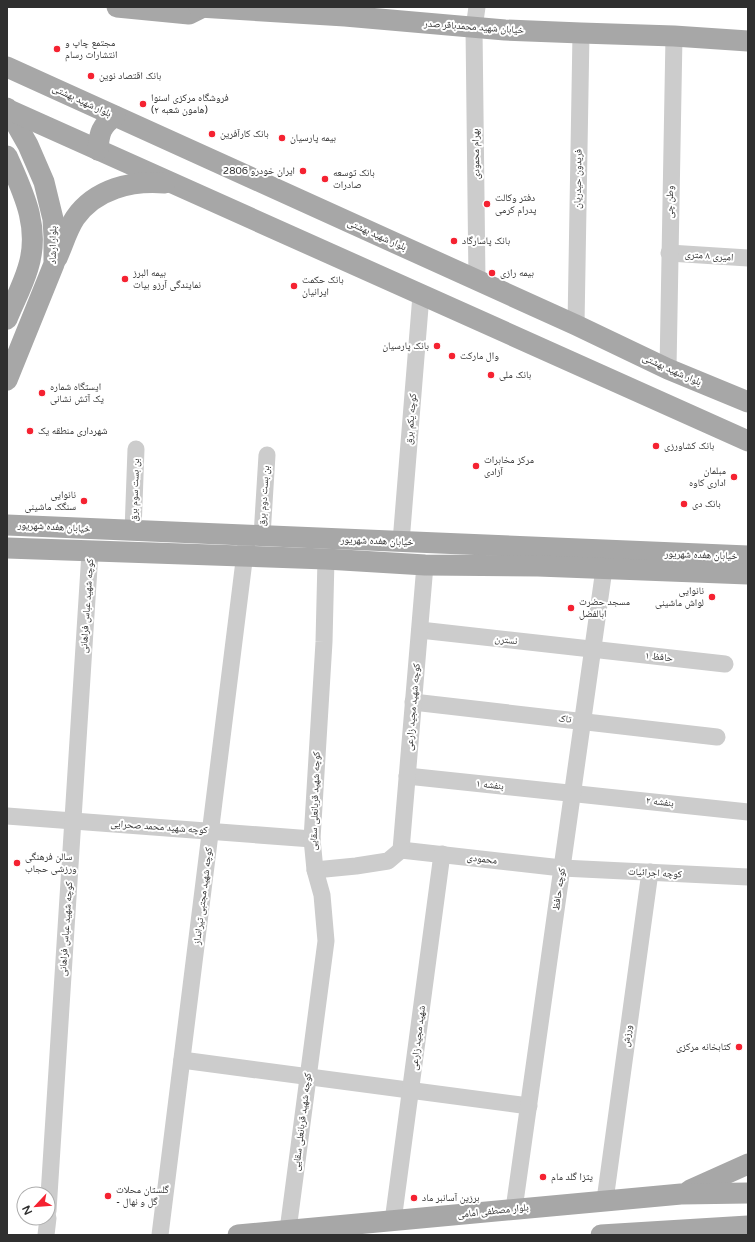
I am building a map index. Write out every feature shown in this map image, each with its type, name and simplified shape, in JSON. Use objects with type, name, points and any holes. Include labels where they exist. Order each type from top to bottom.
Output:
[{"type":"main road","name":"خیابان شهید محمدباقر صدر","points":[[117,7],[189,14],[200,7],[346,12],[474,28],[674,36],[748,41]]},
{"type":"main road","name":"بلوار شهید بهشتی","points":[[7,67],[668,369],[748,402]]},
{"type":"main road","points":[[8,109],[748,441]]},
{"type":"main road","name":"بلوار ارشاد","points":[[8,109],[28,145],[44,182],[53,219],[54,264],[8,376]]},
{"type":"main road","points":[[98,150],[101,130],[114,116]]},
{"type":"main road","name":"بلوار ارشاد","points":[[7,156],[26,200],[31,218],[32,240],[28,267],[7,319]]},
{"type":"main road","points":[[54,264],[75,218],[102,194],[125,185],[151,182],[173,184]]},
{"type":"main road","name":"خیابان هفده شهریور","points":[[7,525],[748,556]]},
{"type":"main road","name":"خیابان هفده شهریور","points":[[7,548],[326,559],[425,564],[748,574]]},
{"type":"main road","points":[[681,1194],[748,1164]]},
{"type":"main road","name":"بلوار مصطفی امامی","points":[[238,1235],[605,1200],[681,1194],[748,1193]]},
{"type":"main road","points":[[601,1235],[748,1226]]},
{"type":"street","name":"بهرام محمودی","points":[[476,7],[474,28],[477,281]]},
{"type":"street","name":"فریدون حیدریان","points":[[576,326],[581,33]]},
{"type":"street","name":"وطن چی","points":[[668,369],[674,36]]},
{"type":"street","points":[[7,185],[26,200]]},
{"type":"street","name":"امیری ۸ متری","points":[[669,253],[748,258]]},
{"type":"street","name":"کوچه یکم برق","points":[[401,542],[422,295]]},
{"type":"street","name":"بن بست سوم برق","points":[[133,531],[136,449]]},
{"type":"street","name":"بن بست دوم برق","points":[[245,557],[254,536],[267,455]]},
{"type":"street","name":"کوچه شهید عباس فراهانی","points":[[50,1186],[90,552]]},
{"type":"street","name":"کوچه شهید مجتبی تیرانداز","points":[[160,1235],[245,557]]},
{"type":"street","name":"کوچه شهید قربانعلی سقایی","points":[[288,1230],[326,941],[322,895],[315,870],[312,838],[324,642],[326,559]]},
{"type":"street","name":"کوچه شهید مجید زارعی","points":[[401,850],[425,564]]},
{"type":"street","name":"کوچه حافظ","points":[[514,1209],[604,569]]},
{"type":"street","name":"نسترن","points":[[420,630],[592,649]]},
{"type":"street","name":"حافظ ۱","points":[[592,649],[725,664]]},
{"type":"street","name":"تاک","points":[[414,702],[717,737]]},
{"type":"street","name":"بنفشه ۱","points":[[407,776],[572,793]]},
{"type":"street","name":"بنفشه ۲","points":[[572,793],[748,812]]},
{"type":"street","name":"کوچه شهید محمد صحرایی","points":[[7,816],[312,838]]},
{"type":"street","points":[[315,870],[388,861],[401,850]]},
{"type":"street","name":"محمودی","points":[[401,850],[562,868]]},
{"type":"street","name":"شهید مجید زارعی","points":[[393,1221],[442,854]]},
{"type":"street","name":"کوچه اجرائیات","points":[[562,868],[748,877]]},
{"type":"street","name":"ورزش","points":[[605,1200],[650,872]]},
{"type":"street","points":[[182,1060],[529,1106]]},
{"type":"place","name":"مجتمع چاپ و انتشارات رسام","points":[[57,49]]},
{"type":"place","name":"بانک اقتصاد نوین","points":[[91,76]]},
{"type":"place","name":"فروشگاه مرکزی اسنوا (هامون شعبه ۲)","points":[[143,104]]},
{"type":"place","name":"بانک کارآفرین","points":[[212,134]]},
{"type":"place","name":"بیمه پارسیان","points":[[282,138]]},
{"type":"place","name":"ایران خودرو 2806","points":[[303,171]]},
{"type":"place","name":"بانک توسعه صادرات","points":[[325,179]]},
{"type":"place","name":"دفتر وکالت پدرام کرمی","points":[[487,204]]},
{"type":"place","name":"بانک پاسارگاد","points":[[454,241]]},
{"type":"place","name":"بیمه رازی","points":[[492,273]]},
{"type":"place","name":"بیمه البرز نمایندگی آرزو بیات","points":[[125,279]]},
{"type":"place","name":"بانک حکمت ایرانیان","points":[[294,286]]},
{"type":"place","name":"بانک پارسیان","points":[[437,346]]},
{"type":"place","name":"وال مارکت","points":[[452,356]]},
{"type":"place","name":"بانک ملی","points":[[491,375]]},
{"type":"place","name":"ایستگاه شماره یک آتش نشانی","points":[[42,393]]},
{"type":"place","name":"شهرداری منطقه یک","points":[[30,431]]},
{"type":"place","name":"بانک کشاورزی","points":[[656,446]]},
{"type":"place","name":"مرکز مخابرات آزادی","points":[[476,466]]},
{"type":"place","name":"مبلمان اداری کاوه","points":[[734,477]]},
{"type":"place","name":"نانوایی سنگک ماشینی","points":[[84,501]]},
{"type":"place","name":"بانک دی","points":[[684,504]]},
{"type":"place","name":"نانوایی لواش ماشینی","points":[[712,597]]},
{"type":"place","name":"مسجد حضرت ابالفضل","points":[[571,608]]},
{"type":"place","name":"سالن فرهنگی ورزشی حجاب","points":[[17,863]]},
{"type":"place","name":"کتابخانه مرکزی","points":[[739,1047]]},
{"type":"place","name":"یتزا گلد مام","points":[[543,1177]]},
{"type":"place","name":"گلستان محلات - گل و نهال","points":[[108,1196]]},
{"type":"place","name":"برزین آسانبر ماد","points":[[414,1198]]}]
